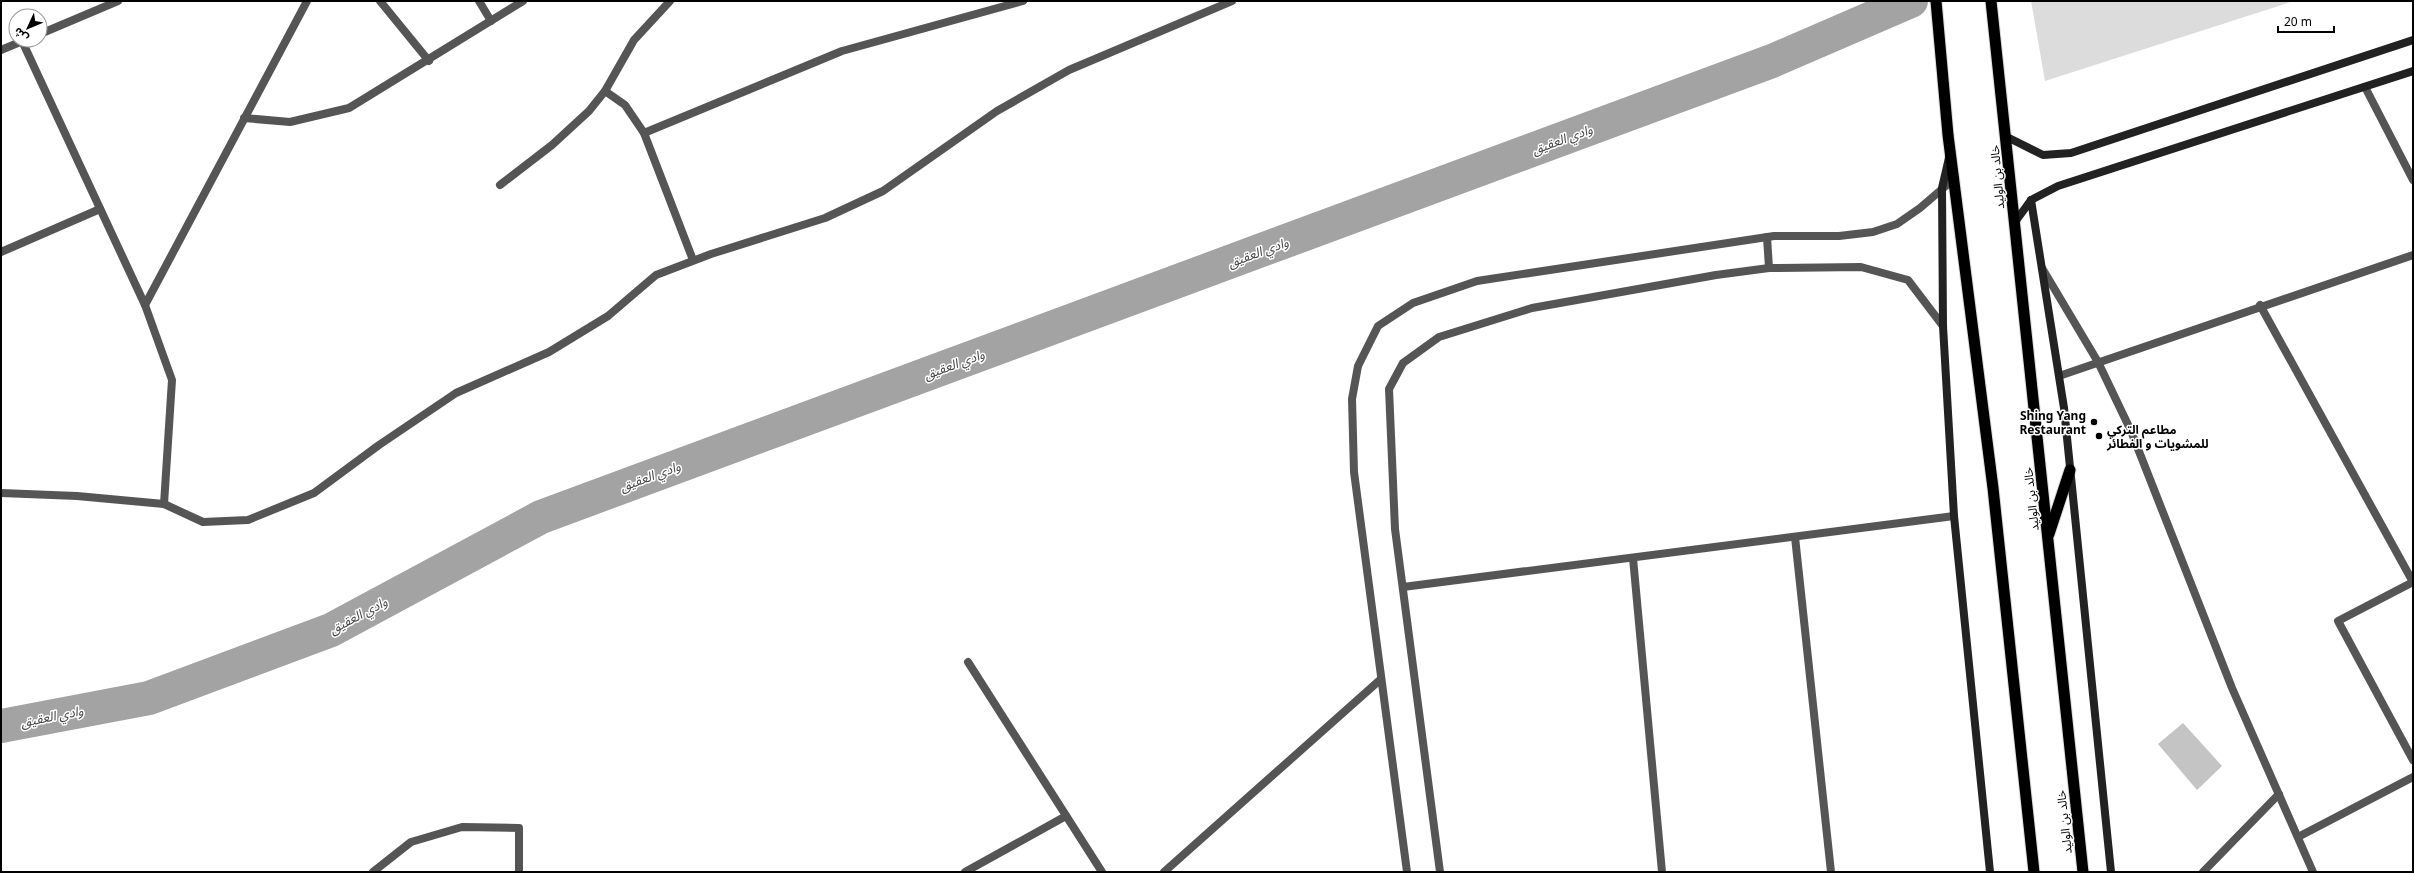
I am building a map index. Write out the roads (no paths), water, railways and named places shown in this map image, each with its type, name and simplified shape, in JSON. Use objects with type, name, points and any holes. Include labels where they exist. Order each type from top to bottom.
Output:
[{"type":"highway","points":[[1936,1],[1948,135],[1955,178],[1960,243],[1993,488],[2034,872]]},
{"type":"highway","name":"خالد بن الوليد","points":[[1991,1],[2004,124],[2007,137],[2082,872]]},
{"type":"highway","points":[[2048,538],[2070,470]]},
{"type":"main road","points":[[2007,137],[2043,155],[2072,153],[2413,40]]},
{"type":"main road","points":[[2015,222],[2031,200],[2084,177],[2413,72]]},
{"type":"main road","points":[[1950,151],[1942,188],[1943,326],[1954,516],[1990,872]]},
{"type":"main road","points":[[2031,200],[2059,376],[2112,872]]},
{"type":"street","points":[[48,31],[118,1]]},
{"type":"street","points":[[145,305],[307,1]]},
{"type":"street","points":[[380,1],[429,60]]},
{"type":"street","points":[[479,1],[491,22]]},
{"type":"street","points":[[244,118],[290,122],[349,108],[523,1]]},
{"type":"street","points":[[500,186],[552,145],[588,111],[605,92],[634,40],[670,1]]},
{"type":"street","points":[[644,133],[842,51],[1023,1]]},
{"type":"street","points":[[1,493],[77,496],[164,504],[204,522],[248,520],[314,493],[379,445],[456,393],[549,352],[608,316],[656,275],[693,260],[825,218],[883,191],[997,111],[1069,70],[1232,1]]},
{"type":"street","points":[[26,48],[145,305],[172,380],[164,504]]},
{"type":"street","points":[[2365,87],[2413,180]]},
{"type":"street","points":[[605,92],[625,105],[644,133],[693,260]]},
{"type":"street","points":[[1407,872],[1354,472],[1352,399],[1358,366],[1378,326],[1413,303],[1476,281],[1767,237],[1839,236],[1873,232],[1897,224],[1920,208],[1955,178]]},
{"type":"street","points":[[1,252],[100,209]]},
{"type":"street","points":[[1767,237],[1769,268]]},
{"type":"street","points":[[2059,376],[2260,305],[2413,255]]},
{"type":"street","points":[[2041,266],[2098,362],[2131,431],[2232,688],[2313,872]]},
{"type":"street","points":[[1440,872],[1395,529],[1389,389],[1403,363],[1439,337],[1532,308],[1716,275],[1769,268],[1861,267],[1908,280],[1943,326]]},
{"type":"street","points":[[2260,305],[2413,582],[2338,621],[2413,760]]},
{"type":"street","points":[[1403,587],[1954,516]]},
{"type":"street","points":[[1795,537],[1831,872]]},
{"type":"street","points":[[1633,558],[1662,872]]},
{"type":"street","points":[[968,662],[1102,872]]},
{"type":"street","points":[[1164,872],[1381,679]]},
{"type":"street","points":[[2298,837],[2413,777]]},
{"type":"street","points":[[2203,872],[2279,794]]},
{"type":"street","points":[[965,872],[1066,816]]},
{"type":"street","points":[[373,872],[411,842],[462,827],[519,828],[519,872]]},
{"type":"waterway","name":"وادي العقيق","points":[[1,726],[149,698],[331,630],[541,517],[1772,61],[1911,1]]},
{"type":"place","name":"Shing Yang Restaurant","points":[[2094,422]]},
{"type":"place","name":"مطاعم التركي للمشويات و الفطائر","points":[[2099,436]]}]
